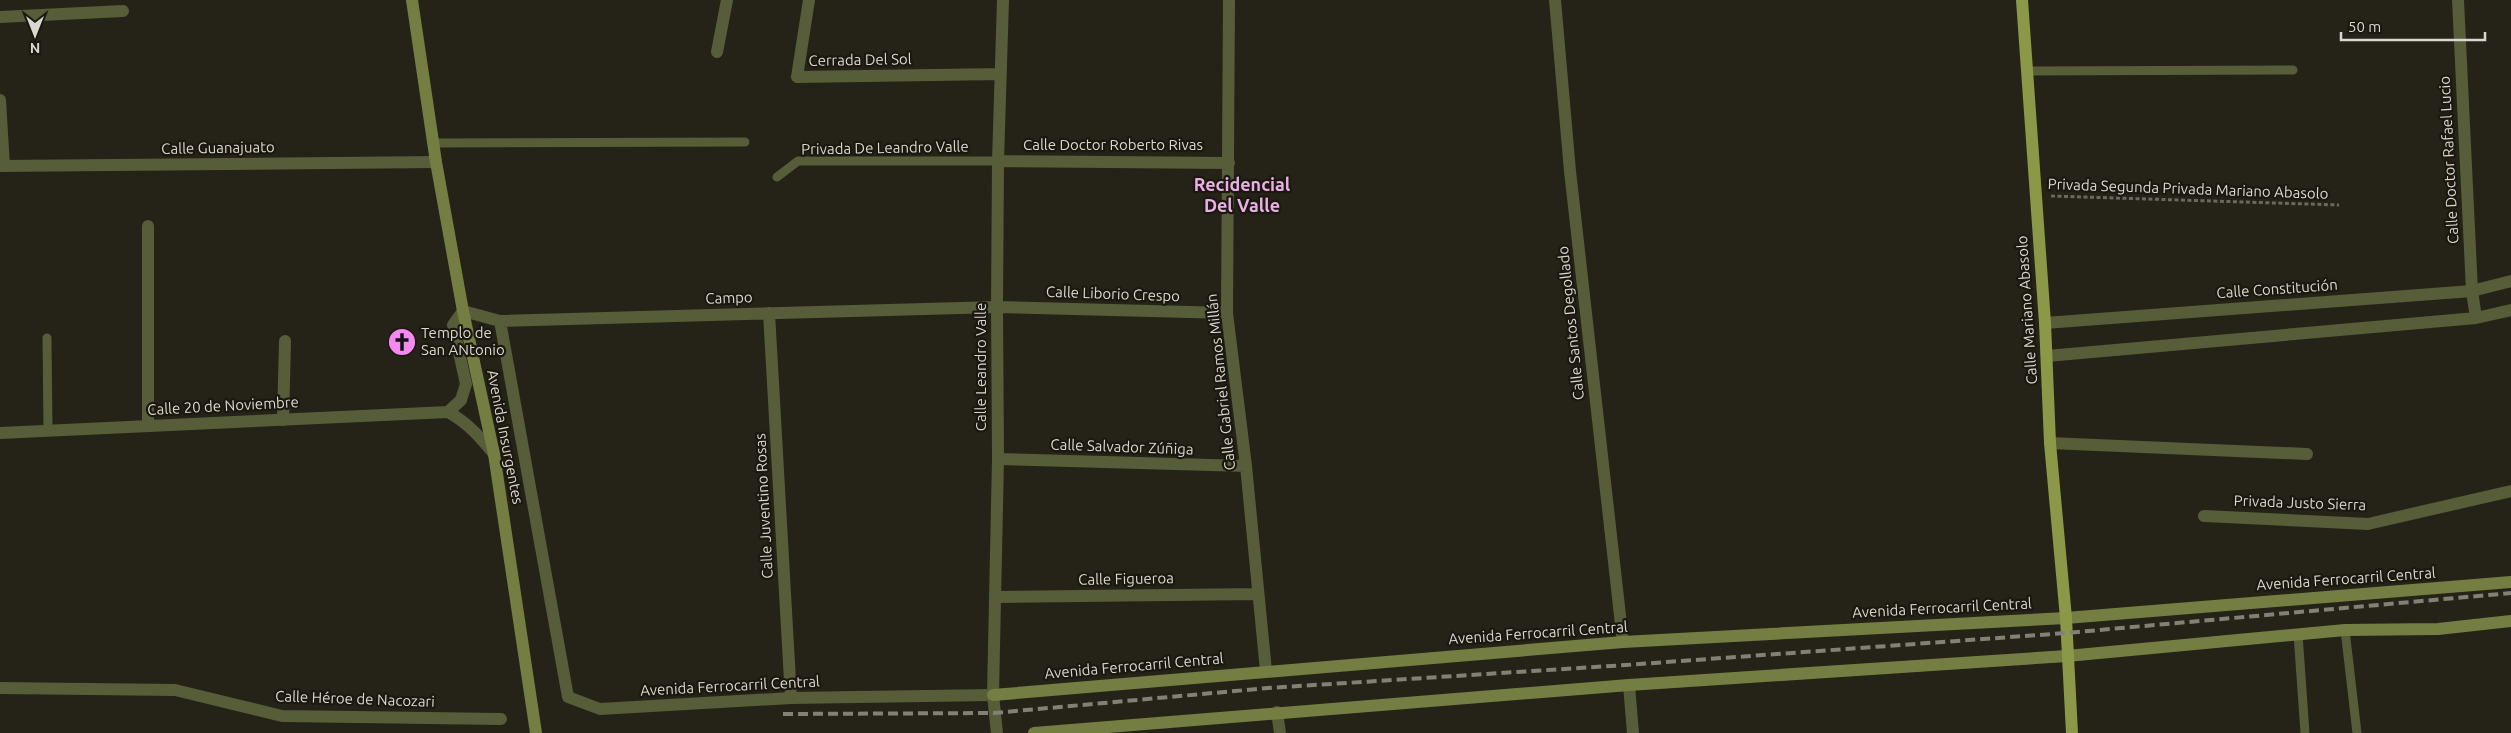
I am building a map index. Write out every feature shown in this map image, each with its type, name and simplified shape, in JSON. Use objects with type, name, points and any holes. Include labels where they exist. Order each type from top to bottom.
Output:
[{"type":"main road","name":"Avenida Insurgentes","points":[[412,0],[436,162],[463,312],[494,454],[536,733]]},
{"type":"main road","name":"Calle Mariano Abasolo","points":[[2022,0],[2045,323],[2050,443],[2066,618],[2072,733]]},
{"type":"main road","name":"Avenida Ferrocarril Central","points":[[993,695],[1624,642],[2066,618],[2511,582]]},
{"type":"main road","points":[[1034,733],[1629,685],[2067,656],[2345,630],[2438,629],[2511,621]]},
{"type":"street","points":[[717,52],[727,0]]},
{"type":"street","name":"Cerrada Del Sol","points":[[809,0],[797,77],[1000,74]]},
{"type":"street","name":"Calle Leandro Valle","points":[[996,733],[993,695],[998,459],[998,161],[1003,0]]},
{"type":"street","name":"Calle Gabriel Ramos Millán","points":[[1229,0],[1227,313],[1246,466],[1266,671]]},
{"type":"street","name":"Calle Santos Degollado","points":[[1555,0],[1572,181],[1624,642]]},
{"type":"street","name":"Calle Doctor Rafael Lucio","points":[[2458,0],[2472,291],[2476,318]]},
{"type":"street","points":[[0,17],[123,10]]},
{"type":"street","points":[[0,100],[2,166]]},
{"type":"street","name":"Calle Doctor Roberto Rivas","points":[[998,161],[1229,163]]},
{"type":"street","name":"Calle Guanajuato","points":[[2,166],[436,162]]},
{"type":"street","points":[[148,226],[148,426]]},
{"type":"street","name":"Calle Constitución","points":[[2045,323],[2472,291],[2511,281]]},
{"type":"street","name":"Campo","points":[[463,312],[500,321],[998,307]]},
{"type":"street","name":"Calle Liborio Crespo","points":[[998,307],[1227,313]]},
{"type":"street","points":[[2047,356],[2476,318],[2511,310]]},
{"type":"street","points":[[463,312],[453,325],[466,384],[461,400],[448,412],[470,426],[494,454]]},
{"type":"street","name":"Calle Juventino Rosas","points":[[769,313],[791,698]]},
{"type":"street","name":"Avenida Ferrocarril Central","points":[[500,321],[568,697],[600,708],[791,698],[993,695]]},
{"type":"street","points":[[283,420],[285,341]]},
{"type":"street","name":"Calle 20 de Noviembre","points":[[0,433],[448,412]]},
{"type":"street","points":[[2050,443],[2307,454]]},
{"type":"street","name":"Calle Salvador Zúñiga","points":[[998,459],[1246,466]]},
{"type":"street","name":"Privada Justo Sierra","points":[[2204,516],[2368,524],[2511,491]]},
{"type":"street","name":"Calle Figueroa","points":[[996,597],[1257,594]]},
{"type":"street","points":[[1629,685],[1632,733]]},
{"type":"street","name":"Calle Héroe de Nacozari","points":[[0,688],[175,690],[282,716],[501,719]]},
{"type":"street","points":[[1277,712],[1280,733]]},
{"type":"lane","points":[[2026,71],[2293,70]]},
{"type":"lane","points":[[434,143],[745,142]]},
{"type":"lane","name":"Privada De Leandro Valle","points":[[777,177],[798,161],[998,161]]},
{"type":"lane","points":[[47,338],[48,430]]},
{"type":"lane","points":[[2345,630],[2357,733]]},
{"type":"lane","points":[[2298,634],[2304,733]]},
{"type":"path","name":"Privada Segunda Privada Mariano Abasolo","points":[[2035,196],[2339,205]]},
{"type":"railway","points":[[783,714],[994,713],[1268,688],[1626,665],[2066,633],[2511,593]]},
{"type":"place","name":"Templo de San ANtonio","points":[[402,342]]},
{"type":"district","name":"Recidencial Del Valle","points":[[1242,195]]}]
